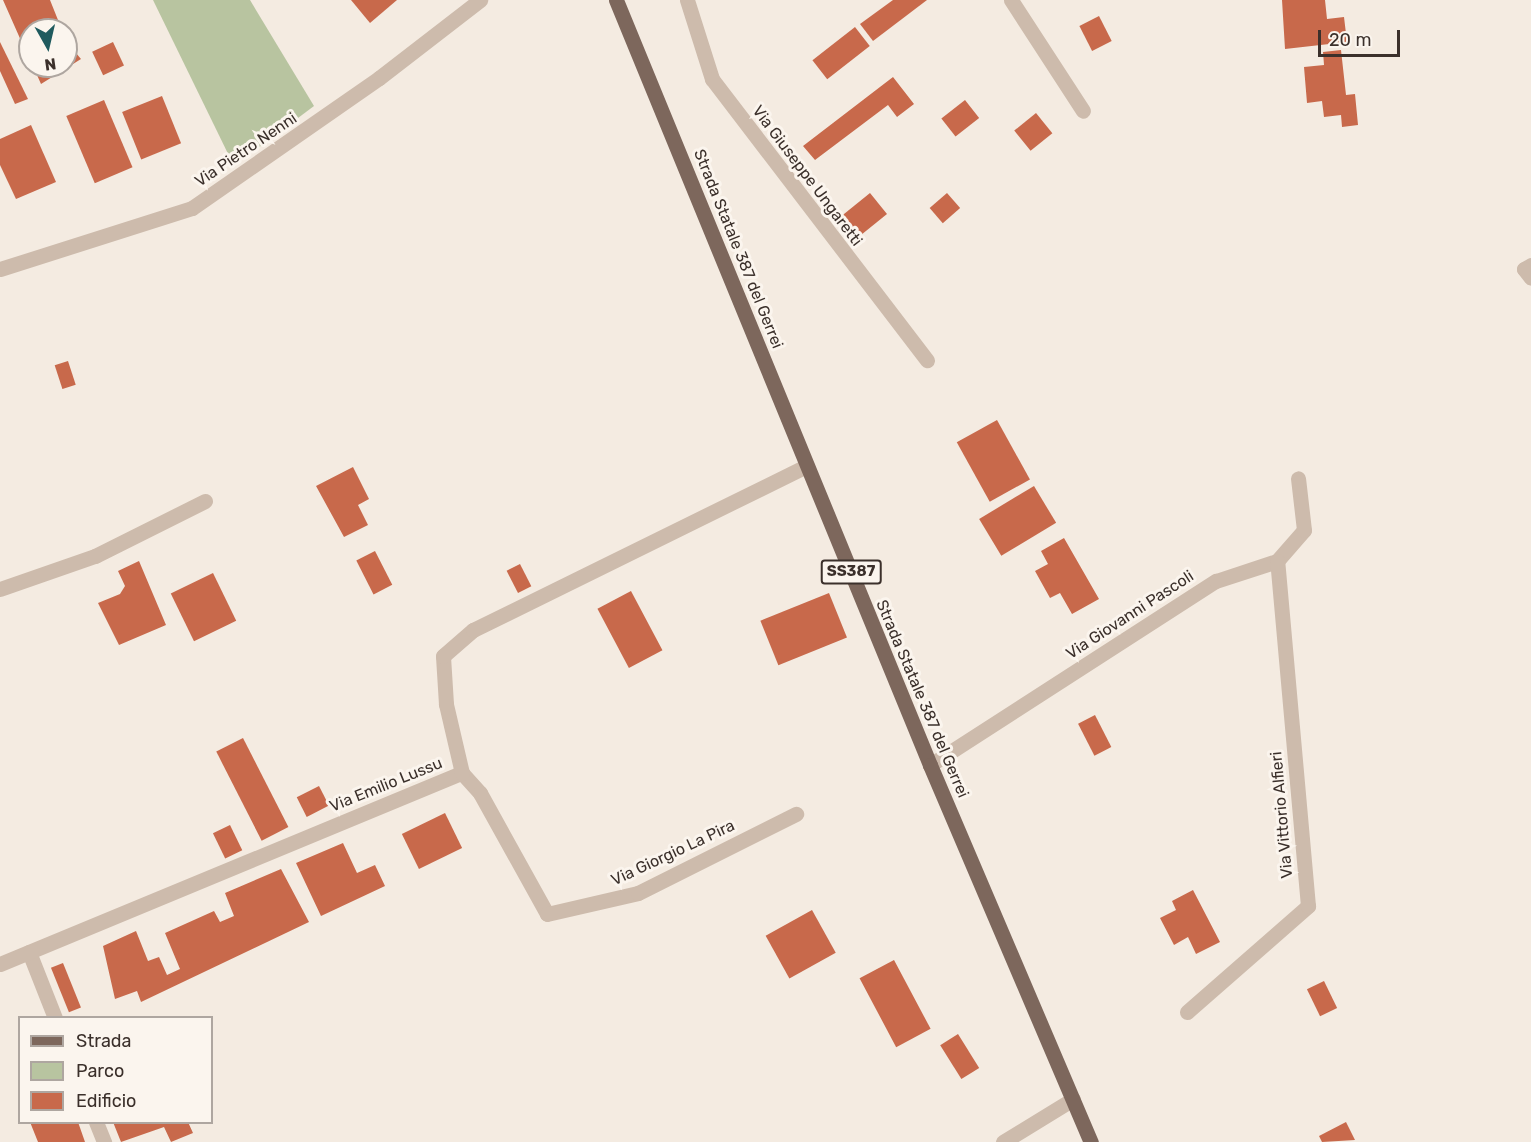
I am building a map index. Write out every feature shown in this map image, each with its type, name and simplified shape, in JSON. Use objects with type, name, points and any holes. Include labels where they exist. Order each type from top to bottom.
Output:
[{"type":"main road","name":"Strada Statale 387 del Gerrei","points":[[616,0],[930,765],[1091,1142]]},
{"type":"street","name":"Via Pietro Nenni","points":[[0,269],[192,208],[370,85],[480,0]]},
{"type":"street","name":"Via Giuseppe Ungaretti","points":[[687,0],[712,79],[927,360]]},
{"type":"street","points":[[1011,0],[1083,111]]},
{"type":"street","points":[[1531,265],[1524,269],[1531,278]]},
{"type":"street","name":"Via Emilio Lussu","points":[[0,963],[462,773],[446,704],[443,656],[473,630],[807,466]]},
{"type":"street","points":[[1277,561],[1304,530],[1298,478]]},
{"type":"street","points":[[0,589],[95,556],[205,501]]},
{"type":"street","name":"Via Giovanni Pascoli","points":[[930,765],[1216,581],[1277,561]]},
{"type":"street","name":"Via Vittorio Alfieri","points":[[1187,1012],[1308,906],[1277,561]]},
{"type":"street","name":"Via Giorgio La Pira","points":[[462,773],[480,793],[547,914],[638,893],[796,814]]},
{"type":"street","points":[[29,952],[55,1016]]},
{"type":"street","points":[[1003,1142],[1073,1099]]},
{"type":"street","points":[[97,1124],[104,1142]]},
{"type":"green space","points":[[153,0],[250,0],[314,106],[234,166]]},
{"type":"building","points":[[3,0],[50,0],[57,18],[18,18],[18,34]]},
{"type":"building","points":[[351,0],[397,0],[370,23]]},
{"type":"building","points":[[893,0],[927,0],[873,41],[860,24]]},
{"type":"building","points":[[1282,0],[1325,0],[1327,19],[1344,17],[1347,42],[1285,49]]},
{"type":"building","points":[[1099,16],[1112,41],[1092,51],[1079,26]]},
{"type":"building","points":[[855,27],[870,46],[827,79],[812,60]]},
{"type":"building","points":[[0,42],[28,99],[15,104],[0,71]]},
{"type":"building","points":[[113,42],[124,66],[103,75],[92,52]]},
{"type":"building","points":[[1341,50],[1346,95],[1355,94],[1358,125],[1342,127],[1341,115],[1324,117],[1322,101],[1307,103],[1304,67],[1324,65],[1323,52]]},
{"type":"building","points":[[893,77],[914,104],[897,117],[888,105],[815,160],[803,146]]},
{"type":"building","points":[[38,78],[51,78],[41,84]]},
{"type":"building","points":[[162,96],[181,143],[141,159],[122,112]]},
{"type":"building","points":[[104,100],[133,167],[95,183],[66,116]]},
{"type":"building","points":[[965,100],[979,118],[956,137],[941,118]]},
{"type":"building","points":[[1036,113],[1052,133],[1031,151],[1014,131]]},
{"type":"building","points":[[31,125],[56,182],[16,199],[0,165],[0,139]]},
{"type":"building","points":[[870,193],[887,214],[857,239],[840,218]]},
{"type":"building","points":[[947,193],[960,208],[943,223],[930,208]]},
{"type":"building","points":[[68,361],[76,385],[62,389],[55,365]]},
{"type":"building","points":[[997,420],[1030,479],[990,502],[957,442]]},
{"type":"building","points":[[353,467],[369,499],[358,505],[368,525],[344,537],[316,486]]},
{"type":"building","points":[[1034,486],[1056,523],[1001,556],[979,519]]},
{"type":"building","points":[[1064,538],[1099,599],[1072,614],[1060,593],[1050,598],[1035,571],[1048,564],[1041,551]]},
{"type":"building","points":[[375,551],[392,585],[374,594],[356,561]]},
{"type":"building","points":[[139,561],[166,625],[119,645],[98,603],[120,594],[125,586],[118,571]]},
{"type":"building","points":[[520,564],[531,586],[518,593],[507,571]]},
{"type":"building","points":[[213,573],[236,621],[194,641],[171,594]]},
{"type":"building","points":[[631,591],[662,650],[629,668],[597,609]]},
{"type":"building","points":[[829,593],[847,638],[778,665],[760,621]]},
{"type":"building","points":[[1095,715],[1111,747],[1094,756],[1078,724]]},
{"type":"building","points":[[243,738],[288,827],[262,841],[216,752]]},
{"type":"building","points":[[319,786],[329,806],[307,817],[297,797]]},
{"type":"building","points":[[445,813],[462,848],[419,869],[402,834]]},
{"type":"building","points":[[230,825],[242,850],[225,858],[213,833]]},
{"type":"building","points":[[343,843],[357,873],[375,865],[385,886],[321,916],[296,863]]},
{"type":"building","points":[[281,869],[309,922],[141,1002],[137,991],[115,999],[103,946],[136,931],[148,961],[159,957],[167,975],[180,969],[165,933],[214,911],[220,922],[234,916],[225,893]]},
{"type":"building","points":[[1193,890],[1220,942],[1196,954],[1188,937],[1174,945],[1160,918],[1176,910],[1172,901]]},
{"type":"building","points":[[812,910],[836,953],[789,979],[766,936]]},
{"type":"building","points":[[894,960],[931,1029],[896,1047],[860,978]]},
{"type":"building","points":[[63,963],[81,1008],[69,1012],[51,968]]},
{"type":"building","points":[[1324,981],[1337,1008],[1320,1016],[1307,989]]},
{"type":"building","points":[[958,1034],[979,1068],[961,1079],[940,1045]]},
{"type":"building","points":[[1346,1122],[1355,1140],[1322,1142],[1319,1136]]},
{"type":"building","points":[[31,1124],[79,1124],[85,1142],[38,1142]]},
{"type":"building","points":[[114,1124],[189,1124],[193,1133],[171,1142],[164,1127],[121,1142]]}]
